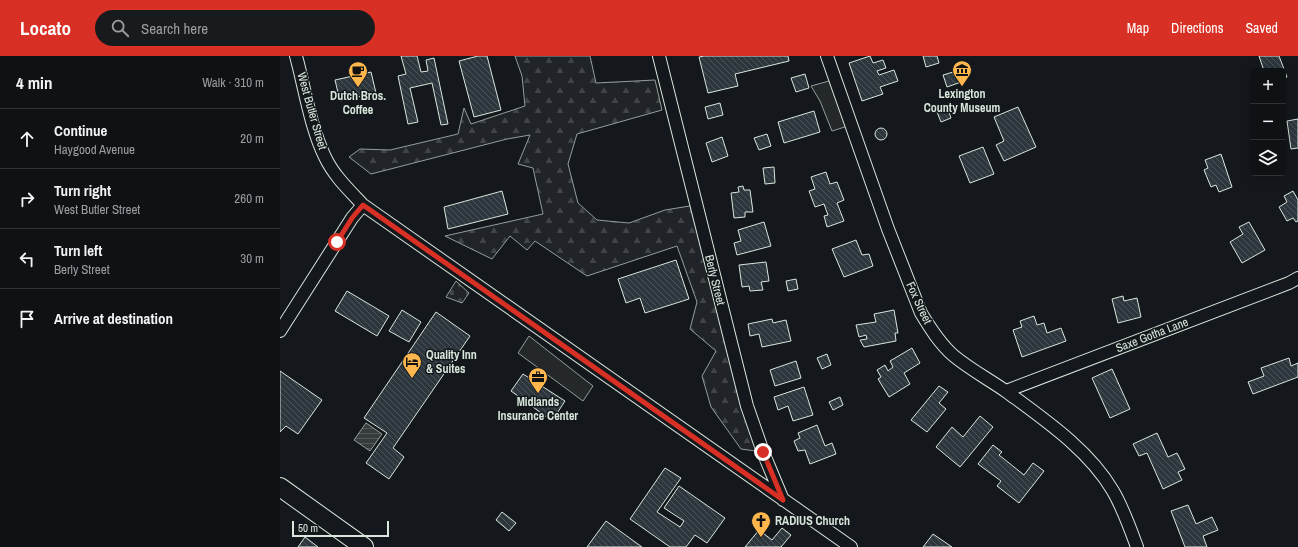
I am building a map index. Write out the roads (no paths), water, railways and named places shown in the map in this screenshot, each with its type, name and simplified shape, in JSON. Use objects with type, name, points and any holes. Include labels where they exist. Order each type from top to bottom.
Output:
[{"type":"main road","points":[[280,487],[364,547]]},
{"type":"street","name":"West Butler Street","points":[[296,56],[316,134],[325,156],[345,187],[363,205],[850,547]]},
{"type":"street","name":"Berly Street","points":[[659,56],[747,406],[763,452],[783,500]]},
{"type":"street","name":"Fox Street","points":[[827,56],[888,229],[921,313],[940,342],[953,355],[1006,391],[1042,418],[1075,445],[1092,463],[1114,492],[1137,547]]},
{"type":"street","points":[[280,332],[352,218],[363,205]]},
{"type":"street","name":"Saxe Gotha Lane","points":[[1006,391],[1289,283],[1298,278]]},
{"type":"place","name":"Lexington County Museum","points":[[962,87]]},
{"type":"place","name":"Dutch Bros. Coffee","points":[[358,88]]},
{"type":"place","name":"Quality Inn & Suites","points":[[412,379]]},
{"type":"place","name":"Midlands Insurance Center","points":[[538,394]]},
{"type":"place","name":"RADIUS Church","points":[[761,538]]}]
